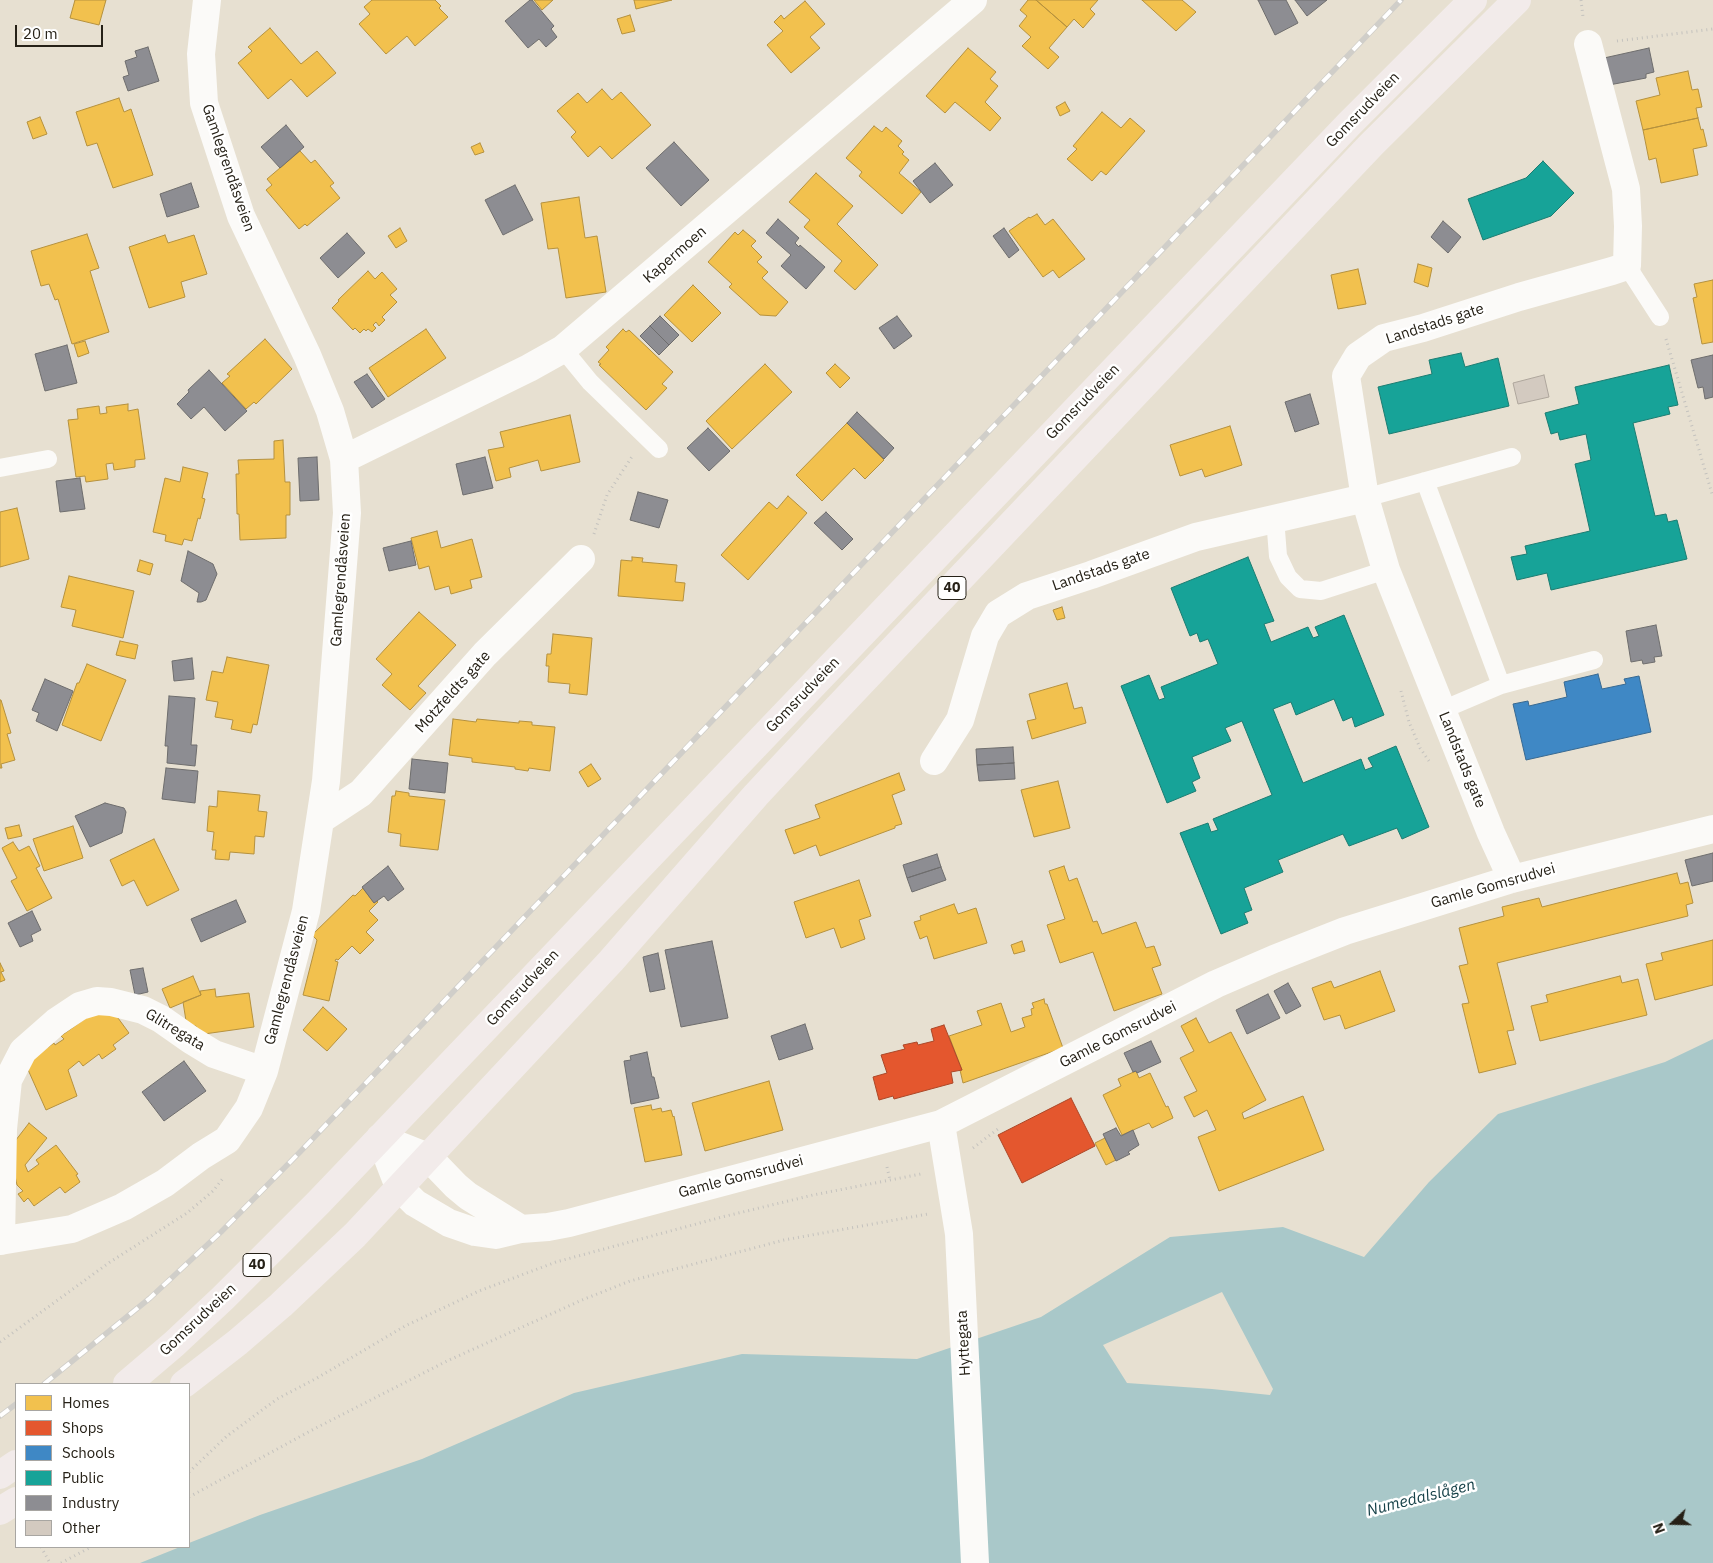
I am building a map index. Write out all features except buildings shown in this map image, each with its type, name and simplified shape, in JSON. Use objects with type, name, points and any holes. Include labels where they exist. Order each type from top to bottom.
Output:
[{"type":"main road","name":"Gomsrudveien","points":[[128,1383],[174,1344],[251,1271],[1342,131],[1474,0]]},
{"type":"main road","name":"Gomsrudveien","points":[[185,1383],[282,1305],[355,1235],[611,961],[756,794],[1364,152],[1517,0]]},
{"type":"main road","points":[[0,1474],[15,1465]]},
{"type":"main road","points":[[0,1511],[15,1502]]},
{"type":"street","name":"Kapermoen","points":[[344,459],[529,368],[563,349],[973,0]]},
{"type":"street","name":"Gamlegrendåsveien","points":[[201,1156],[227,1140],[249,1108],[264,1071],[306,911],[326,782],[347,513],[344,459],[330,411],[307,355],[241,216],[204,103],[201,54],[209,1]]},
{"type":"street","points":[[1588,44],[1626,189],[1628,226],[1627,266]]},
{"type":"street","name":"Landstads gate","points":[[1512,879],[1491,833],[1386,570],[1365,498],[1346,376],[1358,356],[1384,338],[1627,266]]},
{"type":"street","name":"Landstads gate","points":[[934,761],[960,720],[985,636],[998,614],[1027,596],[1196,537],[1365,498]]},
{"type":"street","name":"Motzfeldts gate","points":[[320,820],[361,793],[485,654],[581,559]]},
{"type":"street","name":"Gamle Gomsrudvei","points":[[380,1138],[399,1187],[415,1202],[449,1223],[475,1232],[496,1235],[521,1229],[548,1227],[941,1124],[1216,984],[1345,931],[1512,879],[1713,829]]},
{"type":"street","name":"Glitregata","points":[[201,1156],[165,1183],[123,1207],[72,1229],[1,1241],[3,1128],[8,1080],[23,1052],[56,1022],[80,1006],[97,1001],[111,1002],[143,1010],[161,1019],[214,1054],[264,1071]]},
{"type":"street","name":"Hyttegata","points":[[941,1124],[959,1234],[975,1563]]},
{"type":"street","points":[[380,1138],[428,1158],[468,1196],[521,1229]]},
{"type":"lane","points":[[1627,266],[1660,317]]},
{"type":"lane","points":[[563,349],[590,382],[659,449]]},
{"type":"lane","points":[[1365,498],[1512,456]]},
{"type":"lane","points":[[0,468],[48,459]]},
{"type":"lane","points":[[1425,481],[1501,685]]},
{"type":"lane","points":[[1275,518],[1278,556],[1288,577],[1300,589],[1321,591],[1386,570]]},
{"type":"lane","points":[[1442,710],[1501,685],[1594,660]]},
{"type":"path","points":[[1588,44],[1713,29]]},
{"type":"path","points":[[1660,317],[1713,497]]},
{"type":"path","points":[[581,559],[596,531],[607,495],[646,436]]},
{"type":"path","points":[[0,1342],[110,1262],[187,1213],[214,1191],[231,1168],[236,1151],[227,1140]]},
{"type":"path","points":[[190,1471],[226,1436],[277,1399],[317,1378],[404,1326],[479,1291],[556,1262],[722,1217],[813,1195],[934,1172],[949,1164]]},
{"type":"path","points":[[190,1496],[314,1429],[447,1361],[582,1300],[630,1281],[784,1240],[938,1212]]},
{"type":"path","points":[[42,1548],[50,1563]]},
{"type":"path","points":[[61,1563],[89,1548]]},
{"type":"water","name":"Numedalslågen","points":[[1713,1039],[1713,1563],[140,1563],[178,1548],[190,1548],[190,1543],[260,1515],[422,1459],[574,1393],[742,1354],[917,1359],[1041,1317],[1170,1237],[1283,1227],[1364,1257],[1429,1182],[1498,1114],[1665,1062]],"holes":[[[1222,1292],[1273,1389],[1270,1395],[1127,1383],[1103,1345]]]},
{"type":"railway","points":[[45,1383],[150,1298],[221,1232],[300,1152],[1401,0]]},
{"type":"railway","points":[[0,1416],[15,1405]]}]
